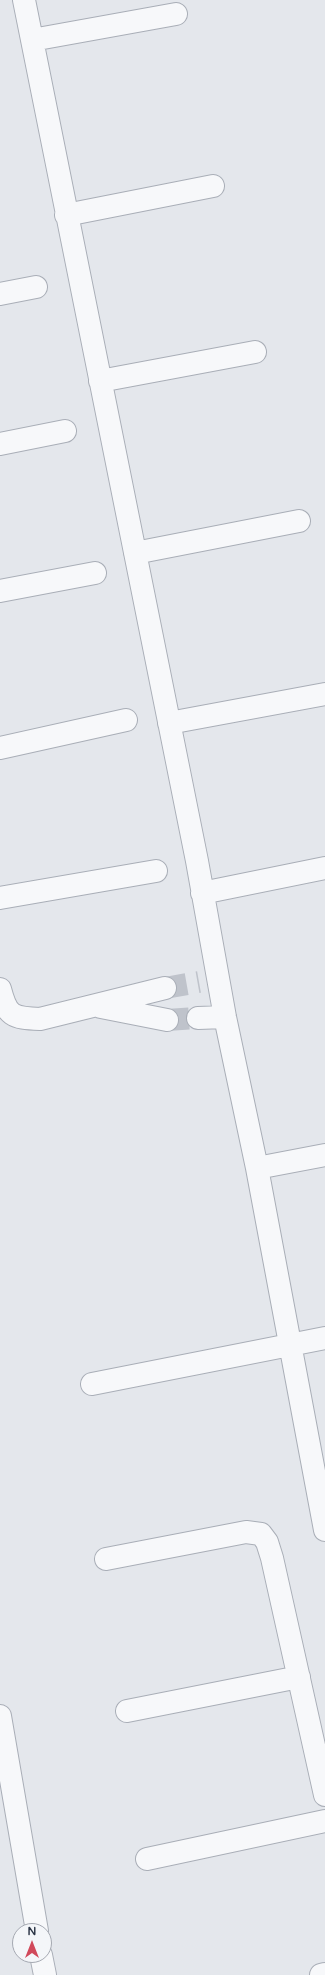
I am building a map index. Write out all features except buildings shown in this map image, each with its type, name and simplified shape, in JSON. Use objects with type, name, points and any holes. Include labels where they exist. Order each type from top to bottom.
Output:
[{"type":"street","points":[[24,0],[202,893],[209,980],[225,1018],[257,1168],[324,1517]]},
{"type":"street","points":[[32,40],[176,14]]},
{"type":"street","points":[[66,215],[213,186]]},
{"type":"street","points":[[0,294],[36,287]]},
{"type":"street","points":[[100,381],[255,352]]},
{"type":"street","points":[[0,444],[65,431]]},
{"type":"street","points":[[135,553],[299,521]]},
{"type":"street","points":[[0,591],[95,573]]},
{"type":"street","points":[[169,723],[325,694]]},
{"type":"street","points":[[0,748],[126,720]]},
{"type":"street","points":[[202,893],[325,868]]},
{"type":"street","points":[[0,898],[156,871]]},
{"type":"street","points":[[0,989],[8,1011],[19,1018],[40,1019],[165,988]]},
{"type":"street","points":[[94,1006],[167,1020]]},
{"type":"street","points":[[198,1018],[225,1018]]},
{"type":"street","points":[[257,1168],[325,1155]]},
{"type":"street","points":[[92,1384],[325,1338]]},
{"type":"street","points":[[106,1559],[246,1532],[261,1534],[267,1542],[272,1558],[299,1677],[319,1743],[325,1795]]},
{"type":"street","points":[[127,1711],[299,1677]]},
{"type":"street","points":[[0,1716],[36,1923]]},
{"type":"street","points":[[147,1859],[325,1821]]},
{"type":"street","points":[[42,1963],[44,1975]]},
{"type":"tunnel","points":[[165,988],[199,982]]},
{"type":"tunnel","points":[[167,1020],[198,1018]]}]
